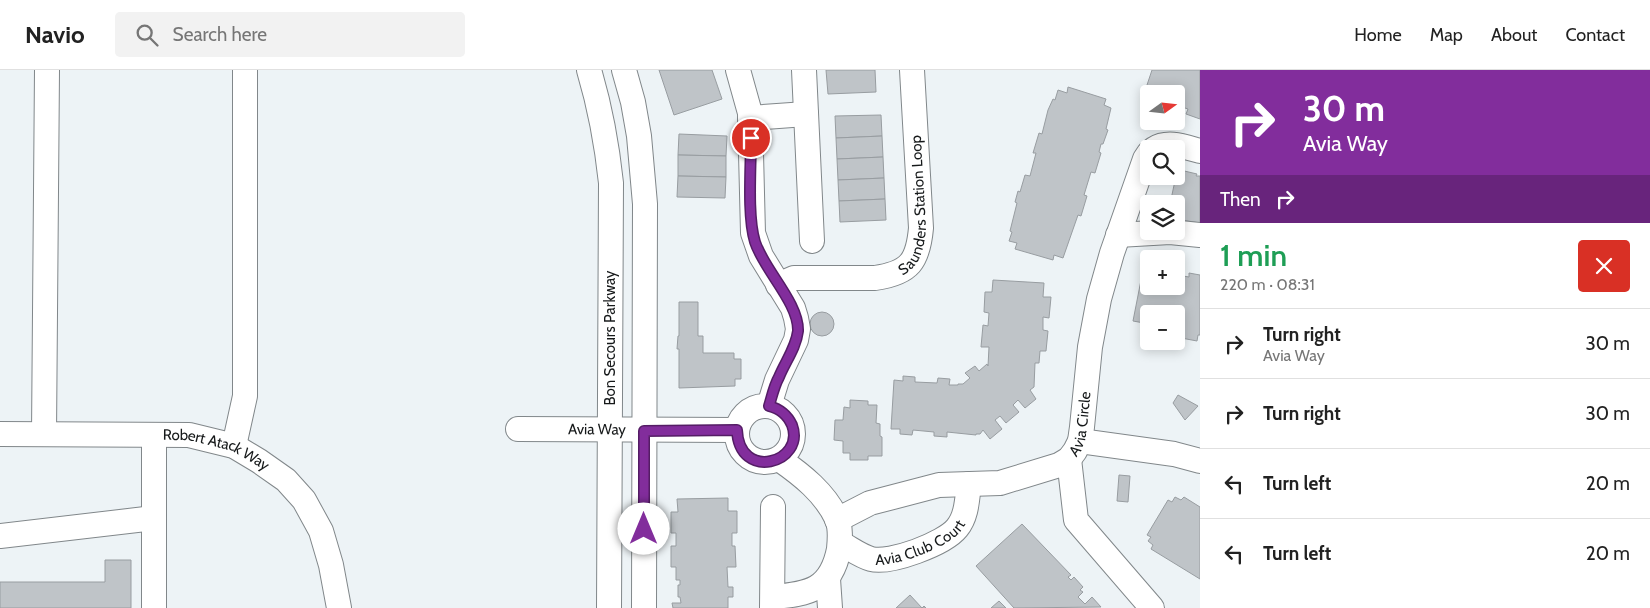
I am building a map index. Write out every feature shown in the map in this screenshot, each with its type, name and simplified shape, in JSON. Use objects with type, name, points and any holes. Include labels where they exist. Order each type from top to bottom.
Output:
[{"type":"street","points":[[44,434],[46,70]]},
{"type":"street","points":[[234,446],[245,396],[245,70]]},
{"type":"street","name":"Bon Secours Parkway","points":[[589,70],[600,109],[611,183],[609,608]]},
{"type":"street","points":[[624,70],[639,136],[645,204],[644,608]]},
{"type":"street","points":[[738,70],[748,103],[750,118],[753,233],[761,256],[793,308],[798,329],[796,340],[777,380],[769,406]]},
{"type":"street","points":[[804,70],[812,241]]},
{"type":"street","name":"Saunders Station Loop","points":[[778,285],[794,278],[875,278],[888,276],[897,274],[907,268],[915,258],[919,247],[921,228],[912,70]]},
{"type":"street","points":[[750,118],[806,114]]},
{"type":"street","points":[[1185,147],[1200,151]]},
{"type":"street","name":"Avia Circle","points":[[838,532],[870,503],[939,485],[1000,483],[1050,468],[1074,450],[1099,299],[1140,173]]},
{"type":"street","points":[[1118,236],[1170,232],[1200,235]]},
{"type":"street","points":[[769,406],[784,414],[793,429],[793,438],[791,446],[779,459],[771,462],[762,462],[753,460],[740,448],[737,440],[737,430],[742,417],[748,412],[754,408],[769,406]]},
{"type":"street","name":"Avia Way","points":[[518,429],[610,431],[737,430]]},
{"type":"street","name":"Robert Atack Way","points":[[0,434],[189,436],[234,446],[286,480],[304,500],[321,531],[331,565],[340,608]]},
{"type":"street","points":[[154,436],[154,608]]},
{"type":"street","points":[[1152,608],[1076,520],[1074,450],[1174,454],[1200,461]]},
{"type":"street","points":[[779,459],[797,471],[821,496],[838,532],[837,557],[828,579],[830,608]]},
{"type":"street","name":"Avia Club Court","points":[[838,532],[873,559],[902,555],[940,542],[949,536],[961,521],[967,503],[968,484]]},
{"type":"street","points":[[773,507],[772,603],[806,593],[828,579]]},
{"type":"street","points":[[0,536],[154,518]]},
{"type":"building","points":[[659,70],[712,70],[722,99],[674,115]]},
{"type":"building","points":[[826,70],[875,70],[876,92],[828,94]]},
{"type":"building","points":[[1152,70],[1200,70],[1200,119],[1186,114],[1188,109],[1185,108],[1185,85],[1147,85]]},
{"type":"building","points":[[1068,87],[1106,99],[1104,105],[1111,108],[1106,129],[1108,130],[1103,144],[1101,144],[1099,152],[1101,153],[1095,173],[1091,172],[1084,195],[1087,196],[1081,216],[1078,215],[1063,258],[1054,255],[1053,260],[1015,249],[1017,243],[1009,241],[1018,191],[1020,192],[1025,175],[1030,176],[1036,153],[1033,153],[1039,133],[1042,134],[1048,110],[1053,99],[1055,100],[1058,90],[1067,93]]},
{"type":"building","points":[[881,115],[882,136],[836,138],[835,116]]},
{"type":"building","points":[[679,134],[727,136],[726,156],[678,155]]},
{"type":"building","points":[[882,136],[883,157],[837,159],[836,138]]},
{"type":"building","points":[[678,155],[726,156],[726,177],[678,176]]},
{"type":"building","points":[[883,157],[884,178],[838,180],[837,159]]},
{"type":"building","points":[[1185,171],[1200,176],[1200,223],[1185,220],[1185,195],[1172,195],[1174,185],[1185,185]]},
{"type":"building","points":[[678,176],[726,177],[725,198],[677,197]]},
{"type":"building","points":[[884,178],[885,199],[839,201],[838,180]]},
{"type":"building","points":[[885,199],[886,220],[840,222],[839,201]]},
{"type":"building","points":[[1189,273],[1200,275],[1200,335],[1198,335],[1197,341],[1185,339],[1185,305],[1140,305],[1140,322],[1133,321],[1140,285],[1140,295],[1185,295],[1185,276],[1189,277]]},
{"type":"building","points":[[993,280],[1044,283],[1043,297],[1051,297],[1049,318],[1043,317],[1043,330],[1048,331],[1046,351],[1040,351],[1039,363],[1035,363],[1034,387],[1030,390],[1036,399],[1025,408],[1018,400],[1013,405],[1019,412],[1006,423],[1000,416],[995,420],[1002,429],[990,439],[983,430],[980,434],[976,435],[947,432],[947,437],[934,436],[934,432],[913,430],[912,435],[900,434],[900,429],[891,429],[894,380],[903,381],[903,376],[915,377],[915,382],[937,383],[938,378],[950,379],[949,385],[958,385],[963,384],[970,378],[965,373],[975,366],[979,371],[987,364],[988,366],[989,347],[981,347],[983,325],[988,326],[989,313],[984,312],[985,292],[992,292]]},
{"type":"building","points":[[679,302],[698,302],[698,336],[703,336],[703,353],[734,353],[734,359],[741,359],[741,379],[735,379],[735,386],[679,388],[679,349],[677,349]]},
{"type":"building","points":[[822,312],[831,315],[834,324],[831,333],[822,336],[813,333],[810,324],[813,315]]},
{"type":"building","points":[[1178,395],[1198,406],[1185,420],[1173,403]]},
{"type":"building","points":[[850,400],[868,401],[868,405],[877,405],[876,423],[880,424],[882,456],[868,456],[868,460],[850,460],[850,453],[843,453],[843,441],[834,440],[835,420],[843,420],[844,407],[850,408]]},
{"type":"building","points":[[1119,475],[1130,476],[1128,502],[1117,501]]},
{"type":"building","points":[[1175,497],[1181,500],[1184,497],[1200,507],[1200,579],[1151,549],[1153,545],[1148,541],[1151,537],[1147,535],[1168,500],[1172,502]]},
{"type":"building","points":[[728,498],[728,511],[737,511],[737,533],[732,533],[732,546],[735,546],[736,567],[727,567],[728,587],[733,587],[733,597],[728,597],[728,608],[673,608],[672,603],[681,603],[680,597],[678,597],[680,580],[676,580],[676,567],[671,567],[671,546],[676,546],[676,533],[671,533],[671,512],[678,512],[677,499]]},
{"type":"building","points":[[1022,524],[1071,575],[1068,577],[1071,580],[1074,577],[1083,587],[1080,590],[1083,592],[1078,597],[1085,604],[1092,597],[1101,607],[1014,608],[976,566]]},
{"type":"building","points":[[105,560],[131,560],[131,608],[0,608],[0,582],[105,582]]},
{"type":"building","points":[[910,595],[922,608],[896,608]]},
{"type":"building","points":[[999,601],[1006,608],[991,608]]},
{"type":"route","points":[[644,529],[644,431],[737,430],[737,440],[740,448],[753,460],[762,462],[771,462],[779,459],[791,446],[793,429],[790,420],[777,409],[769,406],[777,380],[792,351],[798,329],[793,308],[761,256],[753,233],[751,138]]}]
